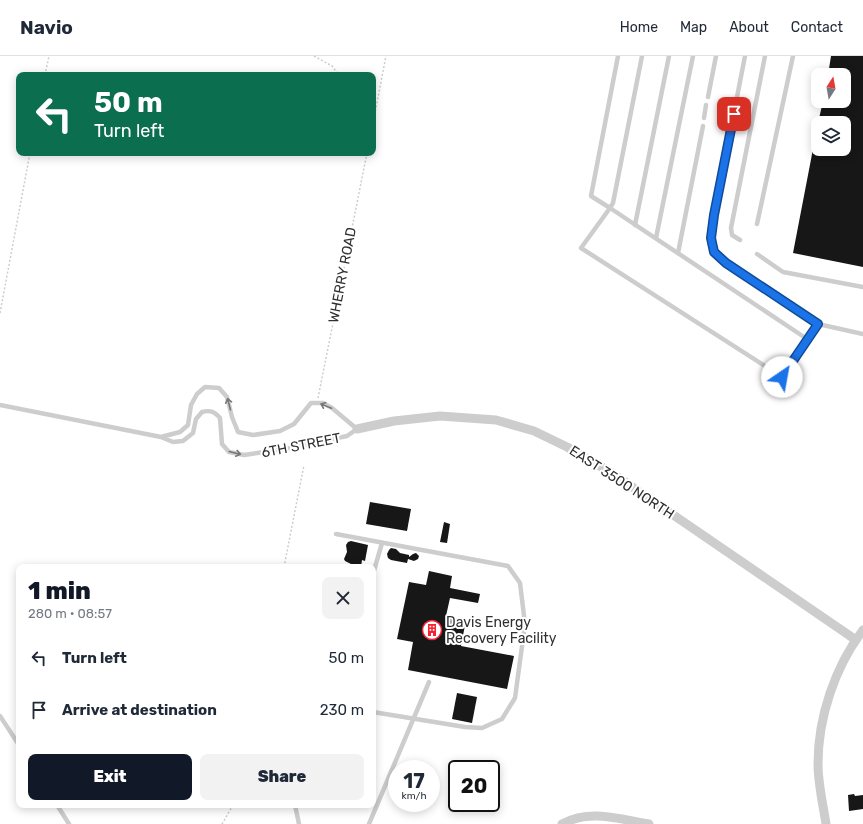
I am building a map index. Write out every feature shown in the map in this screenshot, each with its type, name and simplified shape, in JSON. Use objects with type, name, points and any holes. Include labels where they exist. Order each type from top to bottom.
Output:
[{"type":"street","name":"EAST 3500 NORTH","points":[[357,429],[394,421],[440,416],[496,420],[534,431],[568,447],[612,473],[856,640]]},
{"type":"street","points":[[826,824],[818,765],[819,736],[829,696],[842,665],[863,630]]},
{"type":"street","points":[[562,824],[583,816],[604,816],[649,824]]},
{"type":"lane","points":[[618,56],[591,196],[807,339]]},
{"type":"lane","points":[[642,56],[613,204],[581,248],[782,377],[818,324]]},
{"type":"lane","points":[[635,225],[669,56]]},
{"type":"lane","points":[[656,238],[693,56]]},
{"type":"lane","points":[[708,97],[716,56]]},
{"type":"lane","points":[[745,56],[714,215],[711,238],[714,252],[726,263],[818,324],[863,334]]},
{"type":"lane","points":[[740,240],[732,234],[731,228],[765,56]]},
{"type":"lane","points":[[757,224],[793,56]]},
{"type":"lane","points":[[704,118],[706,106]]},
{"type":"lane","points":[[678,253],[702,126]]},
{"type":"lane","points":[[757,254],[783,272],[863,287]]},
{"type":"lane","name":"6TH STREET","points":[[0,405],[161,437],[173,442],[184,441],[193,433],[196,419],[202,412],[215,412],[220,418],[222,444],[229,452],[244,455],[290,448],[347,436],[357,429],[332,408],[323,403],[311,404],[294,424],[280,431],[253,435],[238,432],[232,417],[227,397],[219,388],[205,387],[197,394],[191,405],[188,425],[180,432],[161,437]]},
{"type":"lane","points":[[336,534],[508,566],[520,583],[525,624],[515,698],[502,719],[482,728],[465,727],[376,713]]},
{"type":"lane","points":[[376,564],[382,543]]},
{"type":"lane","points":[[376,808],[429,682]]},
{"type":"lane","points":[[0,716],[16,741]]},
{"type":"lane","points":[[59,808],[69,824]]},
{"type":"lane","points":[[296,808],[299,824]]},
{"type":"lane","points":[[369,824],[376,808]]},
{"type":"path","points":[[46,72],[49,56]]},
{"type":"path","points":[[314,56],[332,66],[337,72]]},
{"type":"path","points":[[376,108],[386,56]]},
{"type":"path","points":[[0,313],[29,156]]},
{"type":"path","name":"WHERRY ROAD","points":[[318,398],[366,156]]},
{"type":"path","points":[[285,564],[304,465]]},
{"type":"path","points":[[222,824],[231,808]]},
{"type":"building","points":[[831,56],[863,56],[863,267],[793,253],[812,156],[851,156],[851,116],[820,116],[821,108],[851,108],[851,68],[829,68]]},
{"type":"building","points":[[370,502],[411,509],[407,531],[366,524]]},
{"type":"building","points":[[444,522],[450,524],[447,543],[440,542]]},
{"type":"building","points":[[351,541],[368,545],[365,561],[362,560],[361,564],[351,564],[345,561],[344,559],[347,552],[346,545]]},
{"type":"building","points":[[391,548],[396,549],[400,553],[409,555],[409,557],[416,553],[419,556],[418,559],[414,561],[408,559],[407,563],[391,560],[388,558],[387,554]]},
{"type":"building","name":"Davis Energy Recovery Facility","points":[[429,571],[452,576],[450,588],[480,594],[478,603],[450,598],[446,616],[466,620],[461,646],[514,656],[507,689],[408,670],[413,642],[397,639],[409,582],[426,585]]},
{"type":"building","points":[[457,693],[477,697],[472,723],[452,719]]},
{"type":"building","points":[[854,794],[855,796],[863,795],[863,809],[849,811],[848,795]]},
{"type":"place","name":"Davis Energy Recovery Facility","points":[[432,630]]},
{"type":"route","points":[[734,114],[714,215],[711,238],[714,252],[726,263],[818,324],[782,377]]}]
